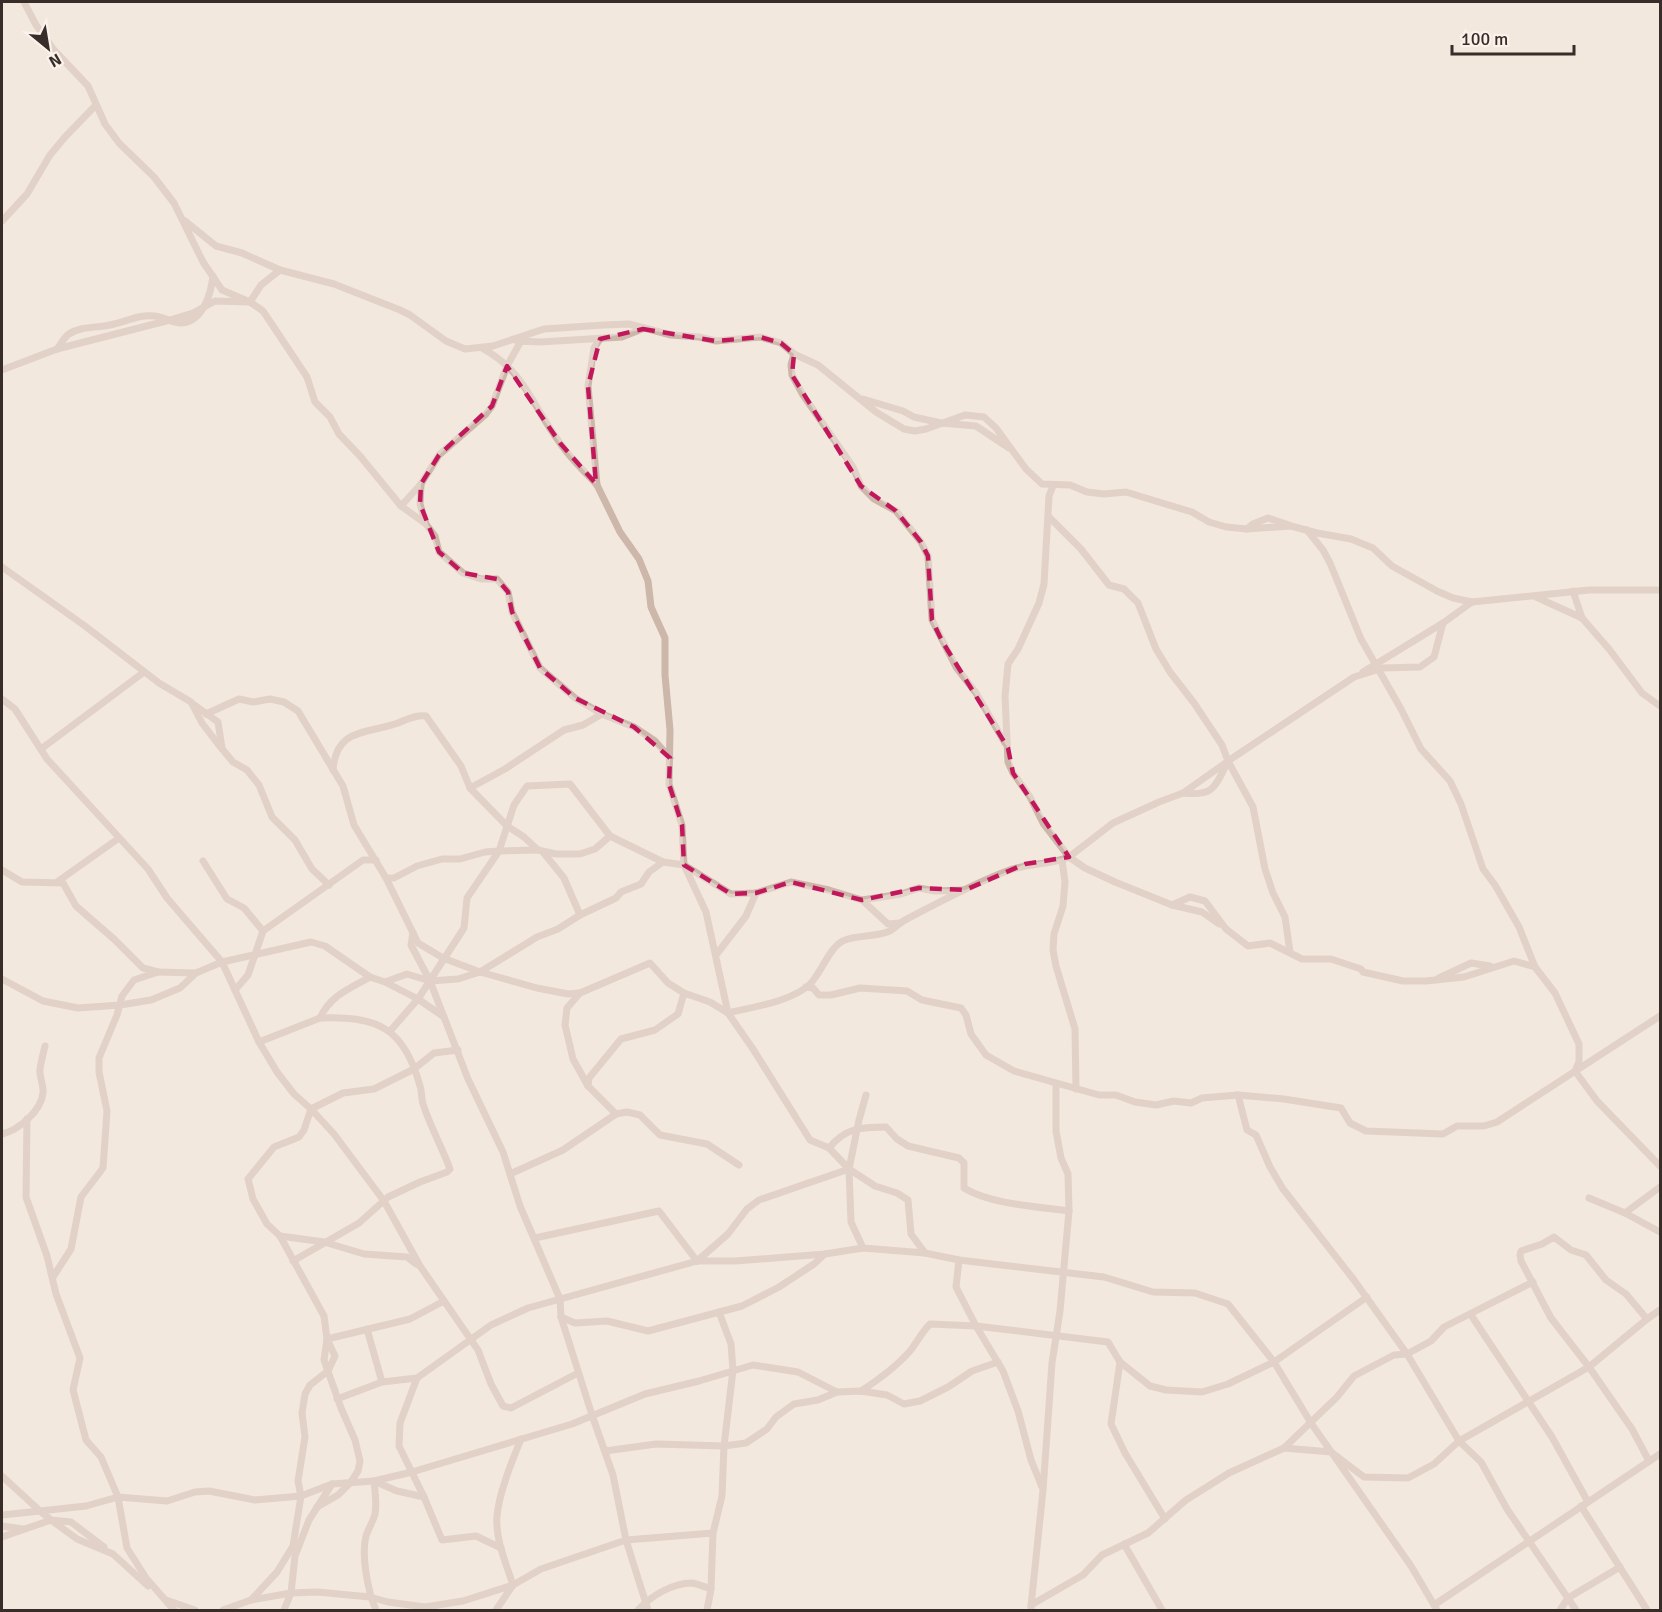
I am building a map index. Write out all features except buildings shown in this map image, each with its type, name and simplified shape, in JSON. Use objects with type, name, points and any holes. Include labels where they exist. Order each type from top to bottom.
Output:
[{"type":"street","points":[[24,2],[36,25],[54,50],[88,86],[105,124],[119,143],[154,177],[174,202],[203,262],[222,290],[250,302],[263,312],[307,377],[315,402],[330,417],[339,434],[401,506],[426,524],[435,536],[439,552],[463,573],[481,579],[497,579],[508,592],[512,612],[540,668],[574,698],[602,714],[633,727],[655,741],[670,758]]},
{"type":"street","points":[[2,221],[27,194],[57,146],[96,105]]},
{"type":"street","points":[[185,222],[216,246],[242,252],[280,270],[334,284],[400,310],[446,340],[465,349],[518,341],[540,342],[622,337],[643,329]]},
{"type":"street","points":[[250,302],[261,285],[280,270]]},
{"type":"street","points":[[204,307],[211,293],[213,276]]},
{"type":"street","points":[[2,370],[57,349],[97,340],[124,330],[149,327],[215,302],[250,302]]},
{"type":"street","points":[[57,349],[69,334],[85,328],[111,325],[135,316],[155,316],[170,320]]},
{"type":"street","points":[[401,506],[421,484],[439,455],[486,414],[492,406],[518,341],[544,329],[629,324],[643,329],[716,341],[760,337],[781,343],[794,354],[818,365],[876,412],[904,429],[915,431],[965,415],[984,417],[996,428],[1026,469],[1042,484],[1070,485],[1087,492],[1104,494],[1126,492],[1192,512],[1209,522],[1226,527],[1247,530],[1291,526],[1351,539],[1373,548],[1392,566],[1453,598],[1472,602],[1573,591],[1660,590]]},
{"type":"street","points":[[597,485],[588,386],[594,348],[600,339]]},
{"type":"street","points":[[480,347],[499,358],[521,379],[560,443],[597,485],[620,532],[639,559],[648,581],[651,607],[664,638],[670,758],[669,784],[682,825],[684,865],[706,912],[728,1013],[810,1140],[829,1148],[849,1169],[875,1186],[897,1193],[908,1200],[911,1234],[925,1253]]},
{"type":"street","points":[[794,354],[790,365],[792,375],[803,395],[854,467],[861,486],[874,499],[896,512],[921,542],[928,556],[932,620],[956,667],[976,693],[1008,748]]},
{"type":"street","points":[[2,364],[21,361]]},
{"type":"street","points":[[856,396],[903,411],[914,417],[941,423],[975,426],[1011,449]]},
{"type":"street","points":[[421,484],[420,504],[426,524]]},
{"type":"street","points":[[1053,486],[1049,496],[1044,584],[1039,603],[1018,649],[1008,664],[1005,696],[1008,762],[1065,858],[1115,882],[1172,904],[1202,912],[1248,946],[1270,943],[1302,959],[1331,959],[1361,969],[1363,972],[1403,981],[1464,977],[1514,961],[1535,967]]},
{"type":"street","points":[[1049,517],[1081,549],[1109,585],[1124,589],[1138,603],[1156,649],[1222,746],[1253,807],[1265,869],[1273,893],[1285,917],[1290,952]]},
{"type":"street","points":[[1307,530],[1330,563],[1361,639],[1421,749],[1450,781],[1461,804],[1483,869],[1519,927],[1535,967],[1555,993],[1579,1044],[1579,1062],[1575,1071]]},
{"type":"street","points":[[2,567],[86,626],[144,672],[218,722],[222,748]]},
{"type":"street","points":[[1573,591],[1582,618],[1642,693],[1660,706]]},
{"type":"street","points":[[1534,596],[1582,618]]},
{"type":"street","points":[[206,714],[239,699],[253,702],[270,699],[284,702],[298,711],[343,786],[354,825],[386,878],[418,943],[443,958],[480,972],[568,994],[580,993],[650,963],[668,983],[728,1013],[774,1002],[806,987],[813,981],[835,948],[844,940],[890,931],[900,923],[965,890],[1025,864],[1065,858],[1113,822],[1183,793],[1354,677],[1378,667],[1472,602]]},
{"type":"street","points":[[1378,667],[1420,667],[1434,657],[1443,623]]},
{"type":"street","points":[[41,749],[144,672]]},
{"type":"street","points":[[2,699],[15,709],[41,749],[72,788],[148,869],[167,898],[222,962],[259,1042],[277,1072],[294,1094],[334,1134],[384,1201],[420,1266],[478,1350],[491,1384],[503,1406],[511,1408],[579,1373]]},
{"type":"street","points":[[191,702],[202,723],[233,762],[247,770],[259,785],[272,817],[296,840],[312,868],[328,885]]},
{"type":"street","points":[[333,770],[334,754],[345,740],[363,731],[393,725],[419,714],[426,716],[461,766],[470,788],[507,826],[541,851],[564,878],[580,915]]},
{"type":"street","points":[[470,788],[505,769],[564,730],[583,724],[602,714]]},
{"type":"street","points":[[1183,793],[1202,795],[1209,792],[1228,761]]},
{"type":"street","points":[[391,1030],[418,999],[464,928],[467,898],[499,851],[514,805],[527,786],[570,784],[610,836],[663,862],[684,865],[731,894],[756,893],[791,882],[862,900],[901,894],[919,888],[935,891],[965,890]]},
{"type":"street","points":[[386,878],[394,878],[417,866],[442,859],[460,860],[485,852],[541,851],[580,854],[595,849],[610,836]]},
{"type":"street","points":[[57,882],[119,838]]},
{"type":"street","points":[[1065,858],[1063,906],[1054,934],[1053,950],[1075,1029],[1076,1089]]},
{"type":"street","points":[[235,990],[248,975],[263,931],[363,860],[376,860]]},
{"type":"street","points":[[203,861],[227,899],[244,908],[263,931]]},
{"type":"street","points":[[385,982],[407,974],[430,981],[459,979],[480,972],[537,936],[558,928],[616,898],[621,892],[642,884],[649,872],[663,862]]},
{"type":"street","points":[[2,870],[22,882],[63,883],[76,906],[115,940],[142,968],[158,972],[196,973]]},
{"type":"street","points":[[716,955],[746,916],[756,893]]},
{"type":"street","points":[[1172,904],[1190,897],[1205,901],[1226,929]]},
{"type":"street","points":[[862,900],[888,924],[900,923]]},
{"type":"street","points":[[413,933],[411,945],[430,981],[468,1079],[502,1152],[520,1206],[560,1299],[561,1317],[614,1475],[626,1540],[648,1611]]},
{"type":"street","points":[[2,980],[43,1000],[78,1008],[120,1005],[151,1000],[180,988],[196,973],[222,962],[311,942],[325,946],[370,977],[418,999],[444,1018]]},
{"type":"street","points":[[53,1277],[71,1250],[81,1197],[103,1168],[107,1111],[99,1072],[99,1058],[122,996],[134,980],[158,972]]},
{"type":"street","points":[[320,1018],[326,1006],[340,993],[370,977]]},
{"type":"street","points":[[806,987],[813,988],[819,995],[831,995],[860,988],[907,990],[922,1000],[961,1008],[966,1015],[971,1034],[986,1054],[1014,1071],[1099,1095],[1116,1095],[1135,1102],[1156,1105],[1174,1101],[1191,1103],[1202,1098],[1238,1095],[1284,1099],[1341,1108],[1350,1123],[1366,1131],[1443,1134],[1456,1126],[1484,1126],[1497,1122],[1660,1016]]},
{"type":"street","points":[[580,993],[567,1008],[565,1025],[573,1059],[588,1086],[616,1113]]},
{"type":"street","points":[[588,1086],[589,1078],[621,1039],[655,1030],[678,1014],[684,993]]},
{"type":"street","points":[[259,1042],[320,1018],[350,1017],[391,1030],[414,1069],[423,1102],[450,1169],[384,1201],[359,1223],[293,1261]]},
{"type":"street","points":[[2,1134],[27,1119],[38,1108],[43,1092],[40,1071],[45,1046]]},
{"type":"street","points":[[317,1507],[338,1495],[351,1482],[358,1471],[360,1461],[355,1440],[324,1360],[327,1339],[324,1316],[280,1236],[267,1224],[253,1199],[248,1179],[274,1147],[299,1137],[304,1130],[311,1109],[343,1093],[374,1089],[414,1069],[434,1053],[458,1050]]},
{"type":"street","points":[[1575,1071],[1597,1101],[1660,1166]]},
{"type":"street","points":[[1032,1609],[1055,1335],[1060,1311],[1069,1211],[1068,1174],[1061,1158],[1056,1131],[1056,1084]]},
{"type":"street","points":[[863,1248],[851,1222],[849,1169],[866,1095]]},
{"type":"street","points":[[1238,1095],[1247,1130],[1256,1134],[1270,1167],[1284,1190],[1367,1297],[1407,1354],[1459,1441],[1481,1462],[1508,1509],[1576,1611]]},
{"type":"street","points":[[510,1174],[563,1150],[616,1113],[627,1112],[640,1115],[660,1135],[707,1144],[739,1165]]},
{"type":"street","points":[[27,1119],[26,1197],[53,1277],[56,1294],[80,1358],[73,1390],[86,1440],[101,1457],[118,1497],[127,1548],[146,1578],[174,1611]]},
{"type":"street","points":[[829,1148],[837,1137],[858,1127],[886,1126],[897,1139],[908,1146],[959,1158],[964,1163],[964,1188],[970,1192],[1004,1201],[1069,1211]]},
{"type":"street","points":[[697,1261],[728,1234],[747,1209],[759,1200],[849,1169]]},
{"type":"street","points":[[1626,1213],[1660,1187]]},
{"type":"street","points":[[1589,1198],[1626,1213],[1660,1232]]},
{"type":"street","points":[[535,1238],[659,1211],[697,1261]]},
{"type":"street","points":[[280,1236],[324,1242],[364,1254],[407,1257],[420,1266]]},
{"type":"street","points":[[1647,1318],[1626,1294],[1606,1280],[1586,1255],[1571,1250],[1554,1237],[1521,1251],[1521,1261],[1551,1318],[1589,1367],[1632,1429],[1649,1461]]},
{"type":"street","points":[[338,1399],[382,1382],[417,1378],[490,1325],[528,1308],[697,1261],[735,1261],[825,1254],[863,1248],[925,1253],[959,1260],[1104,1277],[1153,1292],[1195,1293],[1228,1304],[1274,1362],[1311,1423],[1411,1566],[1435,1608],[1529,1541],[1660,1454]]},
{"type":"street","points":[[561,1317],[575,1323],[606,1322],[648,1331],[742,1306],[779,1287],[825,1254]]},
{"type":"street","points":[[959,1260],[956,1287],[1003,1371],[1043,1491]]},
{"type":"street","points":[[1032,1609],[1083,1575],[1102,1555],[1148,1533],[1186,1500],[1229,1473],[1284,1448],[1337,1397],[1354,1376],[1394,1354],[1407,1354],[1431,1341],[1444,1327],[1533,1282]]},
{"type":"street","points":[[861,1391],[910,1351],[924,1329],[930,1324],[976,1326],[1108,1342],[1120,1362],[1150,1386],[1166,1390],[1202,1392],[1228,1384],[1274,1362],[1367,1297]]},
{"type":"street","points":[[327,1339],[410,1319],[444,1301]]},
{"type":"street","points":[[1284,1448],[1331,1452],[1364,1477],[1408,1478],[1434,1464],[1459,1441],[1589,1367],[1647,1318],[1660,1310]]},
{"type":"street","points":[[708,1611],[711,1589],[712,1533],[722,1496],[724,1446],[733,1370],[731,1344],[719,1312]]},
{"type":"street","points":[[1471,1315],[1552,1437],[1588,1502]]},
{"type":"street","points":[[367,1329],[382,1382]]},
{"type":"street","points":[[605,1450],[656,1444],[724,1446],[746,1443],[767,1430],[776,1417],[794,1404],[819,1400],[837,1392],[861,1391],[887,1395],[904,1404],[920,1401],[948,1387],[972,1371],[998,1362]]},
{"type":"street","points":[[1120,1362],[1111,1424],[1125,1453],[1165,1519]]},
{"type":"street","points":[[2,1515],[86,1506],[118,1497],[167,1501],[195,1492],[209,1491],[255,1500],[301,1496],[332,1484],[374,1481],[412,1472],[572,1424],[645,1394],[699,1382],[753,1365],[798,1372],[837,1392]]},
{"type":"street","points":[[251,1600],[277,1572],[293,1546],[301,1496],[298,1481],[305,1437],[302,1413],[305,1394],[310,1385],[328,1371]]},
{"type":"street","points":[[417,1378],[400,1423],[399,1446],[442,1540],[476,1536],[501,1548]]},
{"type":"street","points":[[513,1585],[501,1548],[497,1516],[508,1473],[521,1439]]},
{"type":"street","points":[[2,1476],[51,1520]]},
{"type":"street","points":[[374,1481],[397,1491],[424,1497]]},
{"type":"street","points":[[374,1481],[376,1501],[374,1516],[366,1538],[366,1567],[370,1597],[376,1611]]},
{"type":"street","points":[[284,1611],[291,1593],[295,1556],[309,1520],[332,1484]]},
{"type":"street","points":[[1581,1506],[1647,1611]]},
{"type":"street","points":[[2,1537],[51,1520],[71,1522],[113,1554],[136,1577],[165,1599],[195,1611]]},
{"type":"street","points":[[2,1526],[26,1529]]},
{"type":"street","points":[[223,1611],[251,1600],[291,1593],[317,1592],[370,1597],[425,1607],[463,1601],[513,1585],[541,1569],[626,1540],[712,1533]]},
{"type":"street","points":[[1124,1544],[1162,1611]]},
{"type":"street","points":[[1560,1611],[1568,1598],[1620,1567]]},
{"type":"street","points":[[638,1611],[645,1602],[662,1590],[693,1583],[711,1589]]},
{"type":"street","points":[[496,1611],[513,1585]]},
{"type":"street","points":[[385,1611],[388,1602]]},
{"type":"highlighted area","points":[[643,329],[716,341],[760,337],[781,343],[794,354],[792,375],[803,395],[861,486],[896,511],[921,542],[928,556],[932,620],[942,641],[1008,748],[1013,773],[1069,857],[1025,864],[965,890],[919,888],[862,900],[791,882],[756,893],[731,894],[684,865],[682,825],[669,784],[670,758],[634,727],[575,698],[540,668],[512,612],[508,592],[497,579],[463,573],[439,552],[420,504],[421,484],[439,455],[492,406],[507,366],[560,443],[596,484],[588,386],[600,339]]}]
